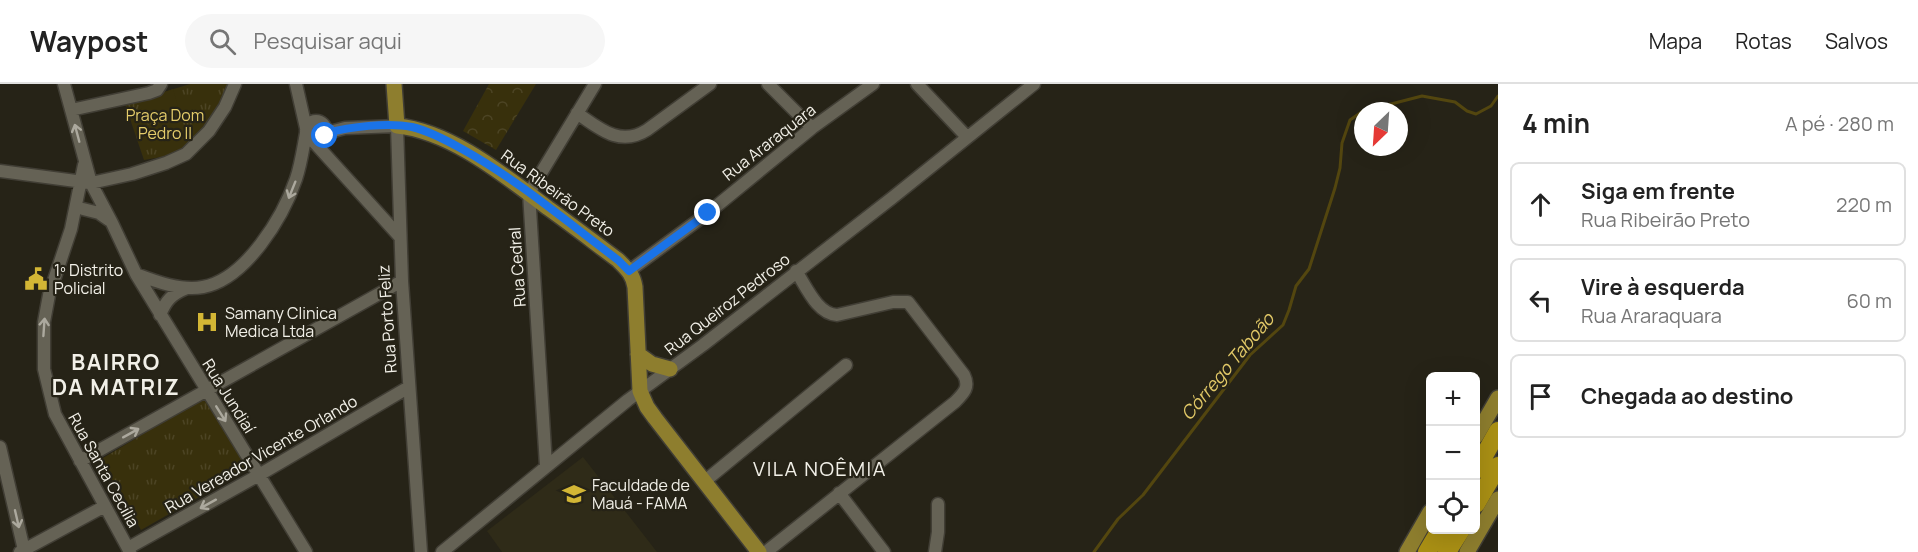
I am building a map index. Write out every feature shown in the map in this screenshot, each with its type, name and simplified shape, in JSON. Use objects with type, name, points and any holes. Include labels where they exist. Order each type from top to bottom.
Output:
[{"type":"highway","points":[[1480,463],[1498,431]]},
{"type":"highway","points":[[1480,497],[1498,466]]},
{"type":"highway","points":[[1427,552],[1438,534]]},
{"type":"highway","points":[[1447,552],[1458,534]]},
{"type":"main road","name":"Rua Porto Feliz","points":[[394,84],[397,126]]},
{"type":"main road","name":"Rua Ribeirão Preto","points":[[397,126],[422,130],[448,141],[500,172],[618,260],[629,271]]},
{"type":"main road","points":[[629,271],[634,278],[635,287],[640,391],[647,407],[759,552]]},
{"type":"main road","points":[[638,354],[652,364],[670,369]]},
{"type":"main road","points":[[1480,429],[1498,398]]},
{"type":"main road","points":[[1467,552],[1498,499]]},
{"type":"main road","points":[[1407,552],[1426,520]]},
{"type":"street","name":"Rua Jundiaí","points":[[64,84],[85,160],[86,182],[112,223],[136,274],[160,315],[306,552]]},
{"type":"street","points":[[71,110],[149,93],[157,90],[161,84]]},
{"type":"street","points":[[0,171],[86,182],[132,174],[166,164],[186,154],[198,143],[217,120],[235,84]]},
{"type":"street","points":[[296,84],[300,101],[331,162],[400,237]]},
{"type":"street","points":[[529,193],[595,84]]},
{"type":"street","points":[[577,113],[602,130],[626,139],[632,138],[647,130],[710,84]]},
{"type":"street","points":[[768,84],[812,128]]},
{"type":"street","name":"Rua Araraquara","points":[[629,271],[708,213],[812,128],[873,84]]},
{"type":"street","points":[[917,84],[967,137]]},
{"type":"street","name":"Rua Queiroz Pedroso","points":[[442,552],[640,391],[892,198],[1034,84]]},
{"type":"street","name":"Rua Ribeirão Preto","points":[[316,131],[397,126]]},
{"type":"street","name":"Rua Porto Feliz","points":[[397,126],[402,281],[422,552]]},
{"type":"street","points":[[136,274],[168,285],[187,288],[214,284],[227,276],[242,264],[268,234],[284,207],[316,131]]},
{"type":"street","name":"Rua Santa Cecília","points":[[71,229],[83,209],[86,182]]},
{"type":"street","name":"Rua Santa Cecília","points":[[86,182],[49,296],[44,322],[44,369],[55,414],[129,550]]},
{"type":"street","name":"Rua Cedral","points":[[529,193],[546,466]]},
{"type":"street","points":[[83,209],[99,213],[112,223]]},
{"type":"street","points":[[766,552],[955,402],[965,393],[967,381],[908,302],[893,302],[830,315],[822,309],[796,272]]},
{"type":"street","points":[[80,461],[402,281]]},
{"type":"street","points":[[160,315],[168,298],[175,292],[187,288]]},
{"type":"street","points":[[705,480],[846,365]]},
{"type":"street","name":"Rua Vereador Vicente Orlando","points":[[129,550],[409,387]]},
{"type":"street","points":[[0,447],[22,551],[105,506]]},
{"type":"street","points":[[839,494],[884,552]]},
{"type":"street","points":[[935,552],[938,504]]},
{"type":"shaded area","name":"Faculdade de Mauá - FAMA","points":[[583,457],[657,552],[502,552],[487,531]]},
{"type":"green space","name":"Praça Dom Pedro II","points":[[190,84],[228,84],[223,105],[178,154],[144,160],[125,104]]},
{"type":"green space","points":[[489,84],[536,84],[496,150],[463,131]]},
{"type":"green space","points":[[173,89],[179,110],[148,124],[139,102]]},
{"type":"green space","points":[[207,396],[250,468],[141,530],[122,493],[98,461]]},
{"type":"waterway","name":"Córrego Taboão","points":[[1399,102],[1422,96],[1455,102],[1467,111],[1476,114],[1491,106],[1498,96]]},
{"type":"waterway","name":"Córrego Taboão","points":[[1094,552],[1118,519],[1143,495],[1250,355],[1283,325],[1296,286],[1309,269],[1335,188],[1340,168],[1342,143],[1350,120],[1354,117]]},
{"type":"place","name":"1º Distrito Policial","points":[[36,279]]},
{"type":"place","name":"Samany Clinica Medica Ltda","points":[[207,322]]},
{"type":"place","name":"Faculdade de Mauá - FAMA","points":[[574,494]]},
{"type":"district","name":"BAIRRO DA MATRIZ","points":[[116,374]]},
{"type":"district","name":"VILA NOÊMIA","points":[[820,468]]},
{"type":"route","points":[[325,136],[326,133],[345,128],[397,126],[422,130],[448,141],[500,172],[618,260],[629,271],[708,213]]}]
